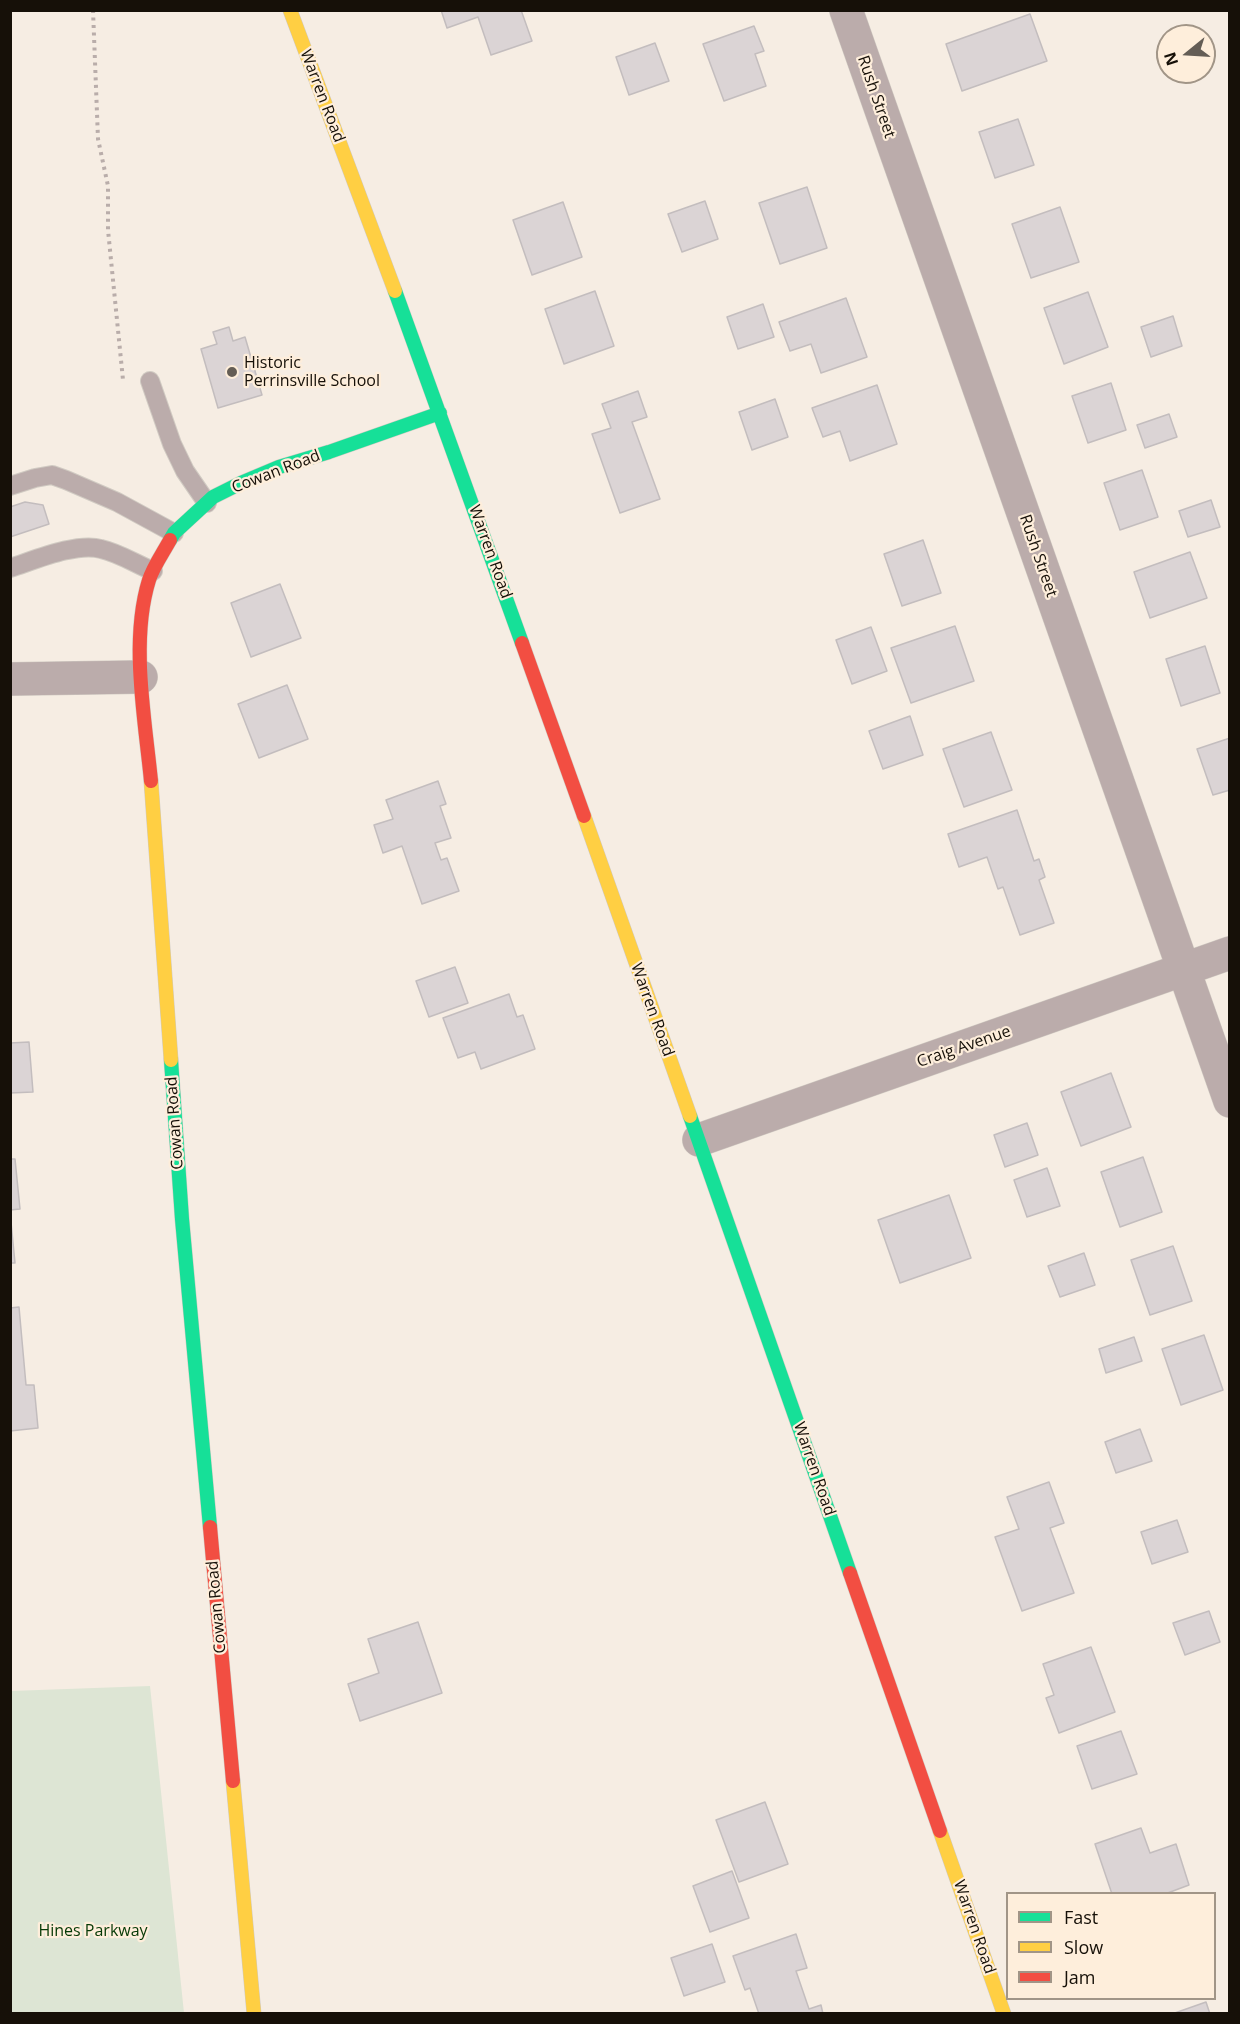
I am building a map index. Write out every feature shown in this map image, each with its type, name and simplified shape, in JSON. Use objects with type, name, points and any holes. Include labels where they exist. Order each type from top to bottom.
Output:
[{"type":"main road","name":"Warren Road","points":[[290,10],[440,413],[699,1140],[1004,2013]]},
{"type":"main road","name":"Cowan Road","points":[[254,2013],[182,1219],[156,841],[139,649],[140,623],[149,579],[174,533],[213,497],[279,467],[440,413]]},
{"type":"street","name":"Rush Street","points":[[846,10],[1230,1101]]},
{"type":"street","points":[[10,679],[141,677]]},
{"type":"street","name":"Craig Avenue","points":[[699,1140],[1230,953]]},
{"type":"lane","points":[[150,381],[172,444],[185,471],[207,503]]},
{"type":"lane","points":[[10,486],[52,475],[117,501],[174,533]]},
{"type":"lane","points":[[10,568],[54,554],[89,547],[101,549],[153,571]]},
{"type":"path","points":[[93,10],[98,139],[108,186],[108,230],[123,383],[133,395],[158,404]]},
{"type":"green space","name":"Hines Parkway","points":[[150,1686],[184,2013],[11,2013],[11,1691]]},
{"type":"building","points":[[441,10],[521,10],[532,41],[491,55],[478,17],[447,28]]},
{"type":"building","points":[[1030,14],[1047,61],[962,91],[946,44]]},
{"type":"building","points":[[754,26],[764,51],[755,54],[766,86],[724,101],[703,44]]},
{"type":"building","points":[[655,43],[669,81],[629,95],[616,57]]},
{"type":"building","points":[[1018,119],[1034,165],[995,178],[979,132]]},
{"type":"building","points":[[807,187],[827,248],[780,264],[759,203]]},
{"type":"building","points":[[705,201],[718,239],[682,252],[668,214]]},
{"type":"building","points":[[563,202],[582,257],[532,275],[513,220]]},
{"type":"building","points":[[1060,207],[1079,262],[1031,278],[1012,224]]},
{"type":"building","points":[[595,291],[614,346],[564,364],[545,309]]},
{"type":"building","points":[[1088,292],[1108,347],[1064,364],[1044,308]]},
{"type":"building","points":[[846,298],[867,357],[821,373],[811,344],[790,351],[779,322]]},
{"type":"building","points":[[763,304],[774,337],[738,349],[727,317]]},
{"type":"building","points":[[1173,316],[1182,346],[1151,357],[1141,327]]},
{"type":"building","name":"Historic Perrinsville School","points":[[229,327],[233,341],[245,337],[262,395],[218,408],[201,349],[217,344],[213,332]]},
{"type":"building","points":[[1111,383],[1126,430],[1088,443],[1072,396]]},
{"type":"building","points":[[877,385],[897,444],[850,461],[840,431],[823,437],[812,408]]},
{"type":"building","points":[[638,391],[647,417],[632,422],[660,499],[620,513],[592,434],[611,428],[602,404]]},
{"type":"building","points":[[775,399],[788,437],[752,450],[739,412]]},
{"type":"building","points":[[1169,414],[1177,437],[1145,448],[1137,425]]},
{"type":"building","points":[[1142,470],[1158,517],[1120,530],[1104,483]]},
{"type":"building","points":[[1211,500],[1220,527],[1188,537],[1179,511]]},
{"type":"building","points":[[25,502],[43,505],[49,524],[10,537],[10,507]]},
{"type":"building","points":[[923,540],[941,593],[902,606],[884,554]]},
{"type":"building","points":[[1190,552],[1207,598],[1150,618],[1134,572]]},
{"type":"building","points":[[280,584],[301,638],[251,657],[231,603]]},
{"type":"building","points":[[955,626],[974,681],[911,703],[891,648]]},
{"type":"building","points":[[871,627],[887,671],[852,684],[836,640]]},
{"type":"building","points":[[1205,646],[1220,693],[1181,706],[1166,659]]},
{"type":"building","points":[[287,685],[308,739],[259,758],[238,704]]},
{"type":"building","points":[[910,716],[923,755],[883,769],[869,731]]},
{"type":"building","points":[[991,732],[1012,790],[964,807],[943,749]]},
{"type":"building","points":[[1230,738],[1230,790],[1213,795],[1197,749]]},
{"type":"building","points":[[438,781],[446,804],[440,806],[451,838],[435,843],[441,860],[447,858],[459,891],[422,904],[402,846],[383,853],[374,825],[393,819],[386,800]]},
{"type":"building","points":[[1017,810],[1034,861],[1039,859],[1045,877],[1039,880],[1054,923],[1020,935],[1003,887],[998,889],[987,857],[959,867],[948,834]]},
{"type":"building","points":[[455,967],[468,1003],[429,1017],[416,981]]},
{"type":"building","points":[[509,994],[517,1017],[523,1015],[535,1049],[481,1069],[475,1052],[458,1058],[443,1018]]},
{"type":"building","points":[[29,1042],[33,1092],[10,1093],[10,1043]]},
{"type":"building","points":[[1111,1073],[1131,1127],[1081,1146],[1061,1092]]},
{"type":"building","points":[[1027,1123],[1038,1155],[1005,1167],[994,1135]]},
{"type":"building","points":[[1143,1157],[1162,1212],[1120,1227],[1101,1172]]},
{"type":"building","points":[[10,1159],[15,1159],[20,1209],[10,1210]]},
{"type":"building","points":[[1047,1168],[1060,1206],[1027,1217],[1014,1180]]},
{"type":"building","points":[[949,1195],[971,1258],[900,1283],[878,1220]]},
{"type":"building","points":[[10,1212],[15,1263],[10,1263]]},
{"type":"building","points":[[1173,1246],[1192,1301],[1150,1315],[1131,1260]]},
{"type":"building","points":[[1084,1253],[1095,1285],[1060,1297],[1048,1266]]},
{"type":"building","points":[[19,1307],[26,1385],[34,1385],[38,1428],[10,1431],[10,1308]]},
{"type":"building","points":[[1204,1335],[1223,1390],[1181,1405],[1162,1349]]},
{"type":"building","points":[[1134,1337],[1142,1361],[1106,1373],[1099,1349]]},
{"type":"building","points":[[1140,1429],[1152,1461],[1116,1473],[1105,1442]]},
{"type":"building","points":[[1049,1482],[1064,1523],[1050,1528],[1074,1593],[1022,1611],[995,1537],[1019,1529],[1007,1497]]},
{"type":"building","points":[[1177,1520],[1188,1552],[1152,1564],[1141,1532]]},
{"type":"building","points":[[1209,1611],[1220,1642],[1185,1655],[1173,1623]]},
{"type":"building","points":[[418,1622],[442,1693],[360,1721],[348,1684],[379,1673],[368,1639]]},
{"type":"building","points":[[1091,1647],[1115,1712],[1059,1733],[1046,1698],[1054,1695],[1043,1664]]},
{"type":"building","points":[[1121,1731],[1137,1774],[1092,1789],[1077,1746]]},
{"type":"building","points":[[765,1802],[788,1864],[739,1882],[716,1820]]},
{"type":"building","points":[[1141,1828],[1150,1853],[1176,1844],[1189,1885],[1170,1892],[1111,1892],[1095,1844]]},
{"type":"building","points":[[732,1871],[749,1918],[710,1932],[693,1886]]},
{"type":"building","points":[[796,1934],[807,1968],[796,1971],[809,2009],[821,2005],[823,2014],[759,2014],[750,1988],[745,1990],[733,1956]]},
{"type":"building","points":[[712,1944],[725,1982],[684,1996],[671,1958]]},
{"type":"building","points":[[1206,2002],[1210,2014],[1172,2014]]},
{"type":"traffic: fast","points":[[395,291],[522,643]]},
{"type":"traffic: fast","points":[[170,540],[174,533],[213,497],[241,483],[279,467],[440,413]]},
{"type":"traffic: fast","points":[[171,1060],[182,1219],[210,1527]]},
{"type":"traffic: fast","points":[[690,1116],[850,1573]]},
{"type":"traffic: slow","points":[[290,10],[395,291]]},
{"type":"traffic: slow","points":[[151,781],[171,1060]]},
{"type":"traffic: slow","points":[[584,816],[690,1116]]},
{"type":"traffic: slow","points":[[233,1781],[254,2014]]},
{"type":"traffic: slow","points":[[940,1831],[1004,2014]]},
{"type":"traffic: jam","points":[[151,781],[141,680],[140,628],[149,580],[170,540]]},
{"type":"traffic: jam","points":[[522,643],[584,816]]},
{"type":"traffic: jam","points":[[210,1527],[233,1781]]},
{"type":"traffic: jam","points":[[850,1573],[940,1831]]},
{"type":"place","name":"Historic Perrinsville School","points":[[232,372]]}]
